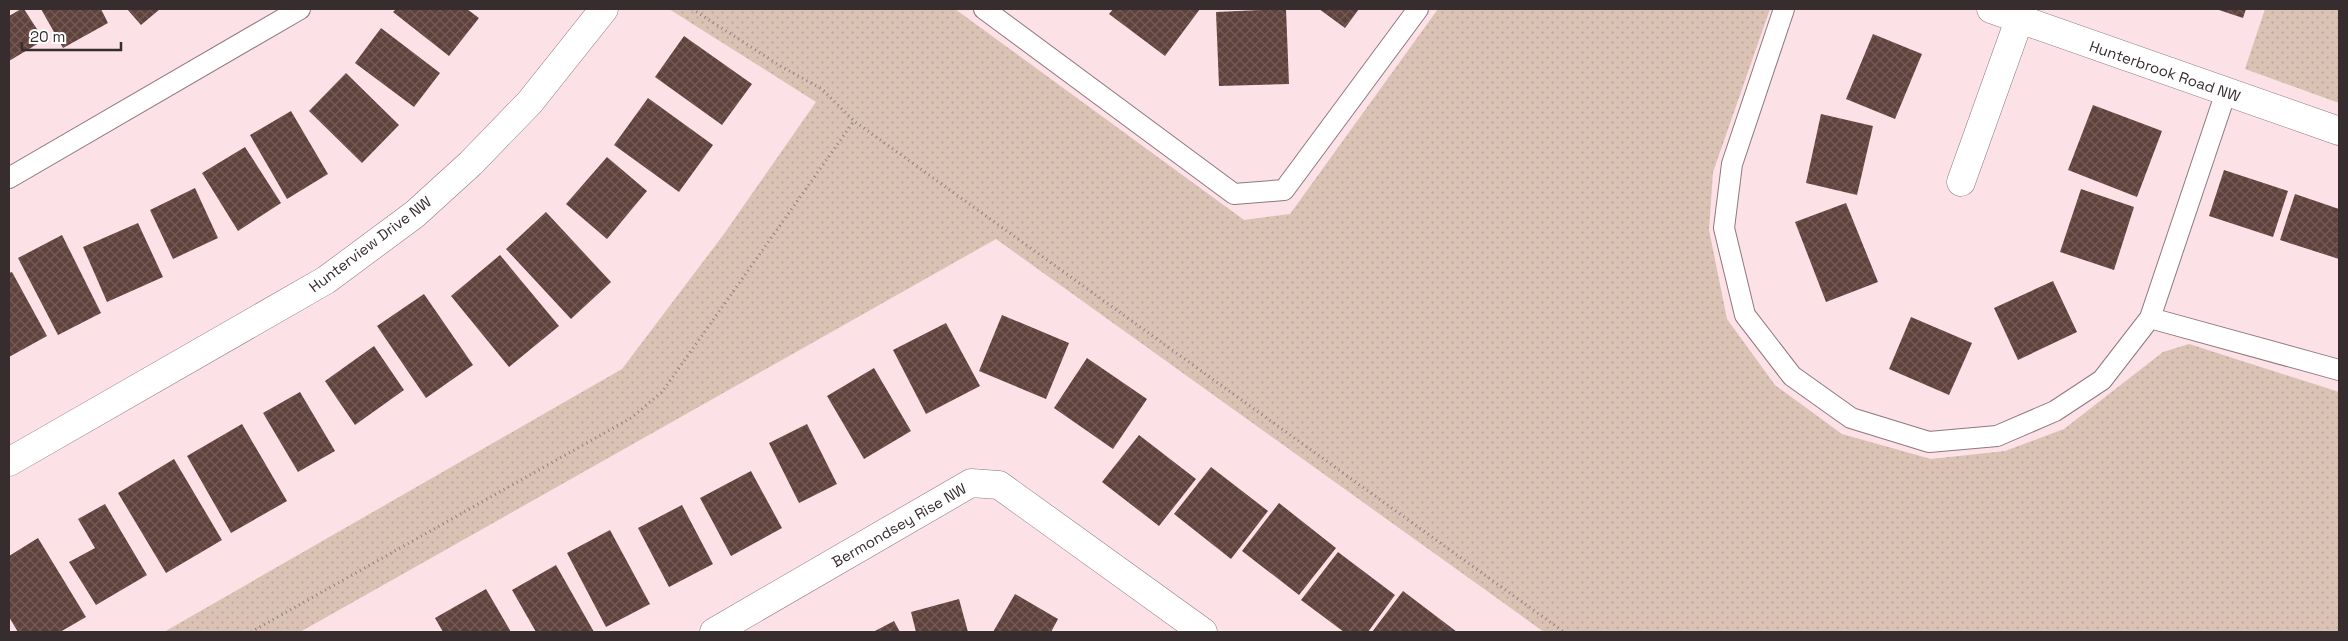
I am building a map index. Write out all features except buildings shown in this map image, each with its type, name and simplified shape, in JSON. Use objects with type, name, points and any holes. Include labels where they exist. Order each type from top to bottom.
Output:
[{"type":"street","name":"Hunterview Drive NW","points":[[9,462],[326,280],[415,214],[471,163],[530,102],[604,9]]},
{"type":"street","name":"Hunterbrook Road NW","points":[[1991,9],[2021,14],[2226,92],[2339,132]]},
{"type":"street","points":[[1961,182],[2021,14]]},
{"type":"street","name":"Bermondsey Rise NW","points":[[714,632],[971,483],[999,485],[1203,632]]},
{"type":"lane","points":[[9,178],[300,9]]},
{"type":"lane","points":[[984,9],[1234,194],[1284,190],[1418,9]]},
{"type":"lane","points":[[1784,9],[1732,164],[1724,228],[1746,315],[1792,376],[1851,418],[1929,442],[1997,436],[2055,411],[2102,380],[2150,318],[2226,92]]},
{"type":"lane","points":[[2150,318],[2339,370]]},
{"type":"path","points":[[692,9],[782,67],[822,89],[854,121],[1564,632]]},
{"type":"path","points":[[251,632],[631,418],[662,392],[854,121]]},
{"type":"shaded area","points":[[669,9],[955,9],[1244,220],[1290,214],[1438,9],[1770,9],[1713,172],[1709,230],[1727,319],[1775,385],[1842,434],[1931,459],[2005,451],[2064,429],[2163,352],[2189,344],[2339,392],[2339,632],[1544,632],[996,239],[300,632],[164,632],[622,369],[724,234],[816,102]]},
{"type":"shaded area","points":[[2265,9],[2339,9],[2339,103],[2245,69]]}]
